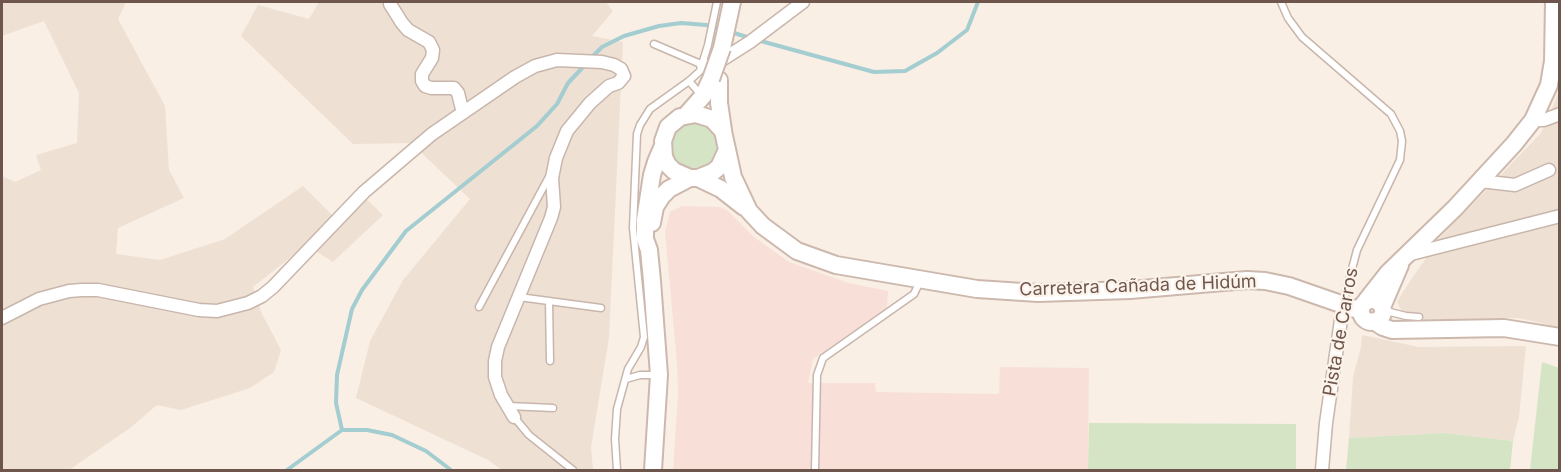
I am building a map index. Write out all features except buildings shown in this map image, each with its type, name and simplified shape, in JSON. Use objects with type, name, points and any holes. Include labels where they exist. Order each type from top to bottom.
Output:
[{"type":"street","points":[[649,250],[645,239],[647,200],[663,141],[674,121],[687,114],[703,96],[711,75],[715,47],[732,2]]},
{"type":"street","points":[[723,131],[709,66],[750,42],[803,2]]},
{"type":"street","points":[[390,4],[408,30],[429,42],[433,50],[432,58],[422,74],[425,86],[454,88],[458,93],[463,113]]},
{"type":"street","points":[[1375,310],[1388,273],[1480,181],[1533,120],[1549,85],[1553,62],[1556,4]]},
{"type":"street","points":[[2,318],[39,299],[82,290],[98,290],[199,310],[217,311],[248,303],[273,287],[364,192],[423,142],[515,77],[546,62],[570,60],[602,62],[621,69],[624,76],[590,103],[567,131],[556,158],[552,178],[554,207],[498,347],[495,377],[501,395],[511,411]]},
{"type":"street","points":[[687,114],[704,115],[718,124],[723,131],[726,138],[726,152],[737,189],[749,211]]},
{"type":"street","points":[[1533,120],[1544,120],[1560,114]]},
{"type":"street","points":[[662,148],[664,157],[674,171],[721,189],[749,211]]},
{"type":"street","points":[[653,471],[659,375],[649,250],[652,220],[655,207],[669,189],[713,172],[719,167],[726,152]]},
{"type":"street","points":[[1480,181],[1515,185],[1549,170]]},
{"type":"street","name":"Carretera Cañada de Hidúm","points":[[749,211],[779,240],[816,259],[836,265],[977,289],[1038,293],[1130,290],[1256,280],[1289,286],[1343,306],[1375,310],[1383,327],[1392,330],[1504,327],[1560,337]]},
{"type":"street","points":[[1404,258],[1560,216]]},
{"type":"street","name":"Pista de Carros","points":[[1322,471],[1326,423],[1343,306]]},
{"type":"lane","points":[[715,47],[717,2]]},
{"type":"lane","name":"Pista de Carros","points":[[1281,2],[1288,18],[1302,37],[1391,114],[1400,131],[1402,141],[1400,160],[1357,250],[1348,277],[1343,306]]},
{"type":"lane","points":[[654,44],[711,75]]},
{"type":"lane","points":[[617,471],[615,439],[617,410],[628,369],[644,337],[633,228],[637,134],[650,109],[689,81],[711,75]]},
{"type":"lane","points":[[689,81],[703,96]]},
{"type":"lane","points":[[479,307],[554,168]]},
{"type":"lane","points":[[815,471],[817,375],[823,358],[914,294],[921,280]]},
{"type":"lane","points":[[519,297],[601,308]]},
{"type":"lane","points":[[549,301],[550,361]]},
{"type":"lane","points":[[1375,310],[1419,317]]},
{"type":"lane","points":[[626,379],[640,375],[659,375]]},
{"type":"lane","points":[[511,411],[553,408]]},
{"type":"lane","points":[[511,411],[529,435],[573,471]]},
{"type":"shaded area","points":[[2,2],[126,2],[118,19],[165,106],[169,170],[184,198],[118,228],[116,254],[160,260],[225,239],[303,186],[333,216],[358,191],[383,215],[333,262],[306,245],[253,287],[261,312],[281,350],[274,372],[250,388],[181,410],[157,405],[130,428],[69,470],[2,470],[2,176],[15,182],[41,170],[36,155],[77,143],[79,93],[44,21],[2,36]]},
{"type":"shaded area","points":[[319,2],[606,2],[613,11],[592,36],[623,42],[609,338],[591,447],[593,470],[502,470],[488,460],[356,398],[370,341],[403,280],[470,199],[411,143],[353,144],[241,36],[258,5],[309,19]]},
{"type":"shaded area","points":[[1559,92],[1559,327],[1519,318],[1406,320],[1397,302],[1406,287],[1440,238],[1541,133]]},
{"type":"shaded area","points":[[682,206],[720,207],[727,210],[754,237],[789,262],[849,283],[888,291],[887,308],[813,359],[808,383],[875,383],[876,392],[999,394],[1000,367],[1089,368],[1088,470],[673,470],[678,394],[677,363],[665,232],[670,212]]},
{"type":"shaded area","points":[[1362,335],[1419,347],[1526,346],[1519,417],[1513,441],[1444,433],[1349,438],[1353,377]]},
{"type":"green space","points":[[694,122],[710,129],[717,145],[710,161],[694,168],[678,161],[671,145],[678,129]]},
{"type":"green space","points":[[1542,362],[1559,368],[1559,470],[1530,470]]},
{"type":"green space","points":[[1089,423],[1296,424],[1296,470],[1088,470]]},
{"type":"green space","points":[[1444,433],[1513,441],[1510,470],[1346,470],[1349,438]]},
{"type":"waterway","points":[[757,40],[874,72],[905,71],[937,53],[967,30],[978,2]]},
{"type":"waterway","points":[[591,58],[602,47],[624,36],[659,26],[681,23],[721,29]]},
{"type":"waterway","points":[[731,32],[750,38]]},
{"type":"waterway","points":[[342,430],[336,403],[337,375],[352,309],[362,290],[406,231],[537,126],[557,104],[568,83],[586,64]]},
{"type":"waterway","points":[[287,470],[342,430],[367,430],[392,435],[426,451],[451,470]]}]
